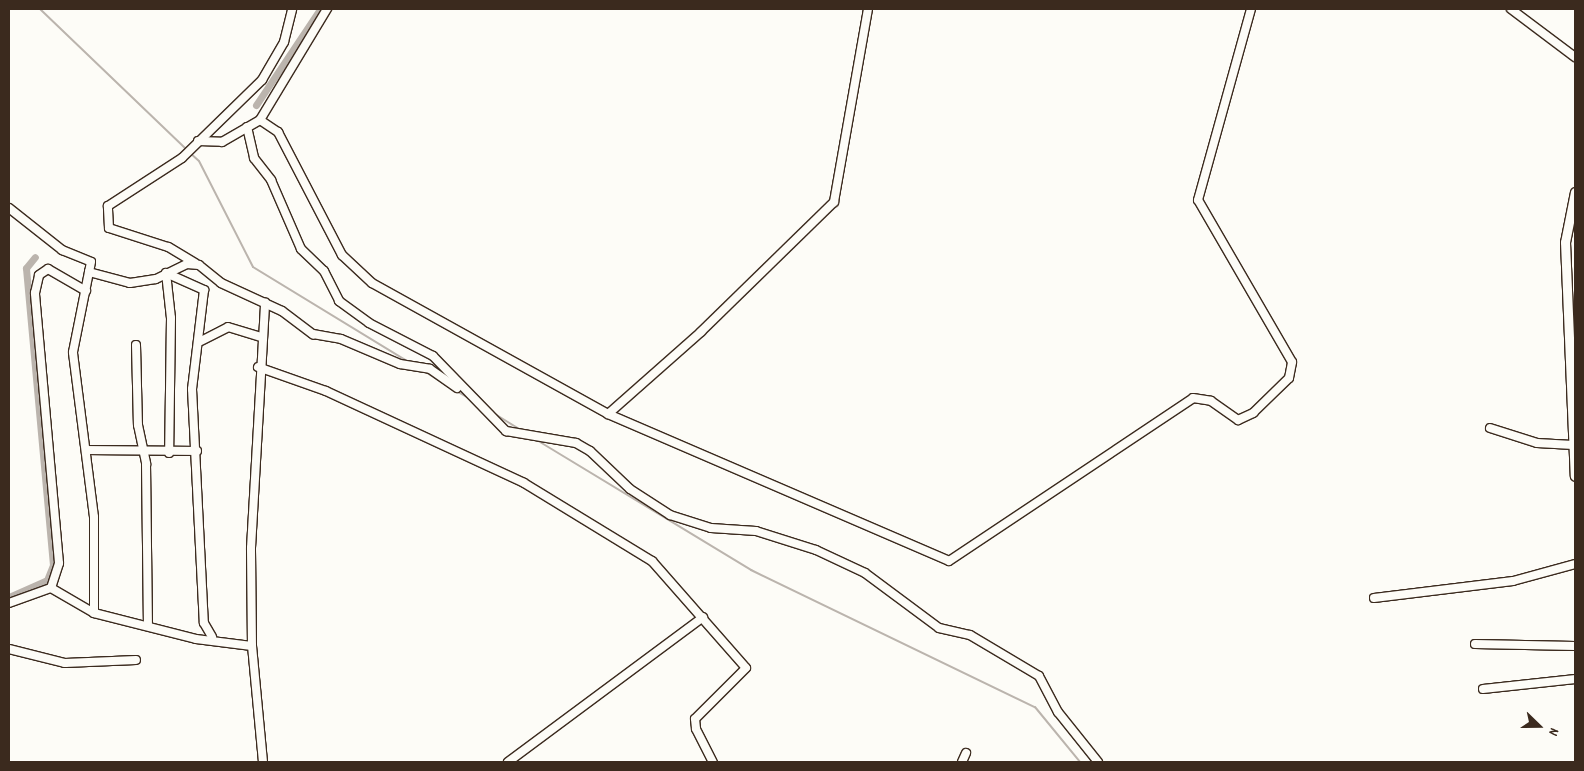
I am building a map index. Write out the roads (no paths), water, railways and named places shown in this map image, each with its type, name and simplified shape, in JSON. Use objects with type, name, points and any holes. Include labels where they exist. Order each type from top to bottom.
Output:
[{"type":"street","points":[[286,9],[291,13],[284,42],[262,80],[182,158],[108,206],[109,228],[168,248],[199,265],[221,283],[265,302],[313,334],[341,338],[400,364],[430,369],[466,393]]},
{"type":"street","points":[[198,141],[222,142],[260,120],[327,9]]},
{"type":"street","points":[[608,414],[701,332],[834,202],[868,9]]},
{"type":"street","points":[[260,120],[278,132],[342,255],[372,283],[608,414],[949,561],[1193,398],[1211,401],[1238,420],[1253,413],[1289,378],[1292,362],[1198,200],[1251,9]]},
{"type":"street","points":[[1511,9],[1575,57]]},
{"type":"street","points":[[247,128],[254,158],[271,180],[301,249],[324,271],[339,301],[433,356],[466,393],[506,431],[576,443],[590,451],[630,489],[670,515],[711,528],[756,531],[816,550],[866,573],[939,628],[970,636],[1013,658],[1039,676],[1058,712],[1098,762]]},
{"type":"street","points":[[1575,192],[1565,242],[1575,476]]},
{"type":"street","points":[[9,208],[62,250],[91,262],[73,352],[88,450],[97,565],[94,613]]},
{"type":"street","points":[[89,272],[130,283],[166,274],[187,264],[199,265]]},
{"type":"street","points":[[50,588],[59,563],[35,293],[39,275],[48,269],[86,291]]},
{"type":"street","points":[[166,274],[204,290],[201,341],[192,390],[197,451],[204,623],[212,637]]},
{"type":"street","points":[[166,274],[171,318],[169,453]]},
{"type":"street","points":[[263,762],[252,646],[258,367],[265,302]]},
{"type":"street","points":[[201,341],[228,327],[262,337]]},
{"type":"street","points":[[136,345],[138,425],[144,453],[151,564],[148,626]]},
{"type":"street","points":[[258,367],[326,392],[532,488],[652,561],[746,668],[695,719],[713,762]]},
{"type":"street","points":[[1490,428],[1537,443],[1574,445]]},
{"type":"street","points":[[88,450],[144,453],[197,451]]},
{"type":"street","points":[[1374,598],[1513,580],[1575,564]]},
{"type":"street","points":[[9,603],[50,588],[94,613],[196,639],[212,637],[252,646]]},
{"type":"street","points":[[508,762],[703,617]]},
{"type":"street","points":[[1475,644],[1575,646]]},
{"type":"street","points":[[9,649],[65,663],[136,660]]},
{"type":"street","points":[[1483,689],[1575,679]]},
{"type":"street","points":[[962,762],[966,753]]},
{"type":"waterway","points":[[40,9],[186,149]]},
{"type":"waterway","points":[[256,105],[320,9]]},
{"type":"waterway","points":[[189,152],[199,161],[253,267],[410,363]]},
{"type":"waterway","points":[[9,597],[47,580],[53,565],[26,268],[35,257]]},
{"type":"waterway","points":[[424,371],[446,385]]},
{"type":"waterway","points":[[456,391],[472,400]]},
{"type":"waterway","points":[[495,414],[521,430]]},
{"type":"waterway","points":[[535,439],[751,570],[1035,707],[1080,762]]}]
